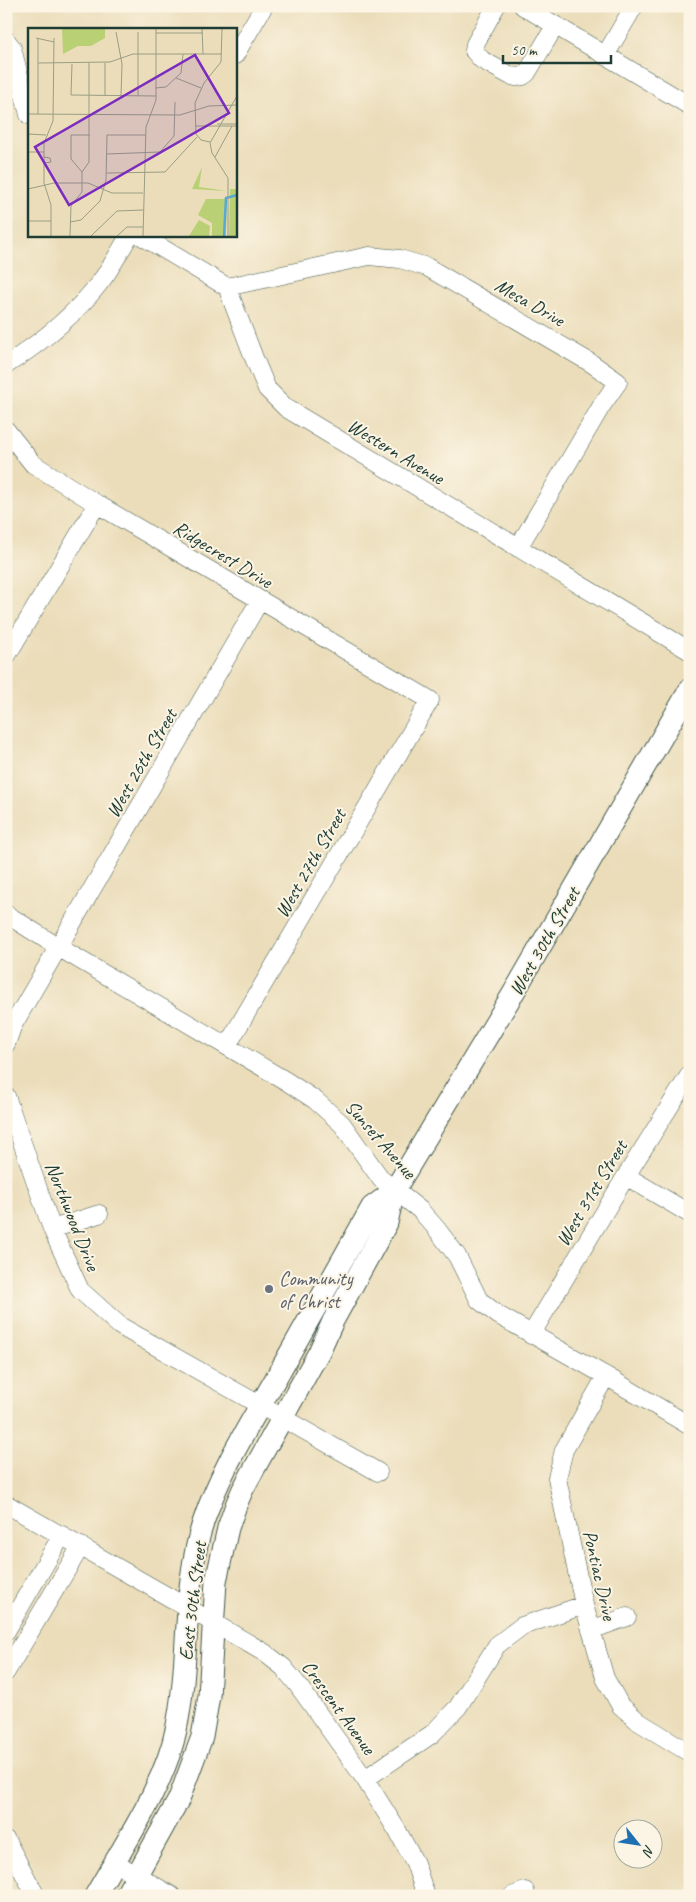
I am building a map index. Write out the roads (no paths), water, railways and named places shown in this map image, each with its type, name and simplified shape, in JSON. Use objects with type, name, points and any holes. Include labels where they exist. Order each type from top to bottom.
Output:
[{"type":"main road","name":"West 30th Street","points":[[394,1191],[514,992],[690,689]]},
{"type":"main road","name":"East 30th Street","points":[[95,1896],[156,1787],[176,1731],[182,1693],[193,1560],[204,1520],[222,1477],[372,1207],[394,1191]]},
{"type":"main road","points":[[125,1896],[179,1799],[202,1737],[209,1696],[216,1581],[228,1528],[243,1489],[319,1352],[332,1321],[387,1223],[394,1191]]},
{"type":"street","points":[[236,54],[264,6]]},
{"type":"street","points":[[496,6],[475,44],[474,50],[482,60],[509,75],[516,77],[527,73],[556,26]]},
{"type":"street","points":[[523,6],[690,106]]},
{"type":"street","points":[[605,56],[634,6]]},
{"type":"street","points":[[6,40],[12,48],[28,111]]},
{"type":"street","points":[[6,365],[33,348],[72,314],[102,280],[129,236]]},
{"type":"street","points":[[142,236],[227,287]]},
{"type":"street","name":"Mesa Drive","points":[[227,287],[369,256],[400,259],[427,267],[591,363],[618,382],[602,405],[518,548]]},
{"type":"street","name":"Western Avenue","points":[[227,287],[267,389],[286,408],[690,652]]},
{"type":"street","name":"Ridgecrest Drive","points":[[6,430],[33,464],[97,504],[430,700]]},
{"type":"street","points":[[6,658],[97,504]]},
{"type":"street","name":"West 26th Street","points":[[58,947],[260,600]]},
{"type":"street","name":"West 27th Street","points":[[227,1046],[430,700]]},
{"type":"street","name":"Sunset Avenue","points":[[6,914],[58,947],[305,1093],[328,1110],[342,1124],[382,1179],[394,1191],[420,1210],[436,1228],[457,1256],[479,1300],[498,1316],[606,1376],[690,1426]]},
{"type":"street","points":[[6,1044],[13,1025],[58,947]]},
{"type":"street","name":"West 31st Street","points":[[531,1335],[626,1176],[690,1074]]},
{"type":"street","name":"Northwood Drive","points":[[6,1096],[52,1228],[80,1290],[120,1326],[378,1472]]},
{"type":"street","points":[[626,1176],[690,1214]]},
{"type":"street","points":[[52,1228],[100,1214]]},
{"type":"street","name":"Pontiac Drive","points":[[606,1376],[564,1450],[557,1478],[584,1606],[605,1678],[620,1705],[639,1722],[690,1753]]},
{"type":"street","name":"Crescent Avenue","points":[[6,1504],[214,1623],[265,1653],[283,1666],[364,1779],[397,1830],[415,1863],[426,1896]]},
{"type":"street","points":[[6,1631],[62,1535]]},
{"type":"street","points":[[6,1672],[80,1546]]},
{"type":"street","points":[[364,1779],[432,1734],[458,1707],[497,1645],[522,1626],[584,1606]]},
{"type":"street","points":[[591,1630],[627,1617]]},
{"type":"street","points":[[6,1840],[36,1896]]},
{"type":"street","points":[[114,1862],[172,1896]]},
{"type":"place","name":"Community of Christ","points":[[269,1289]]}]
